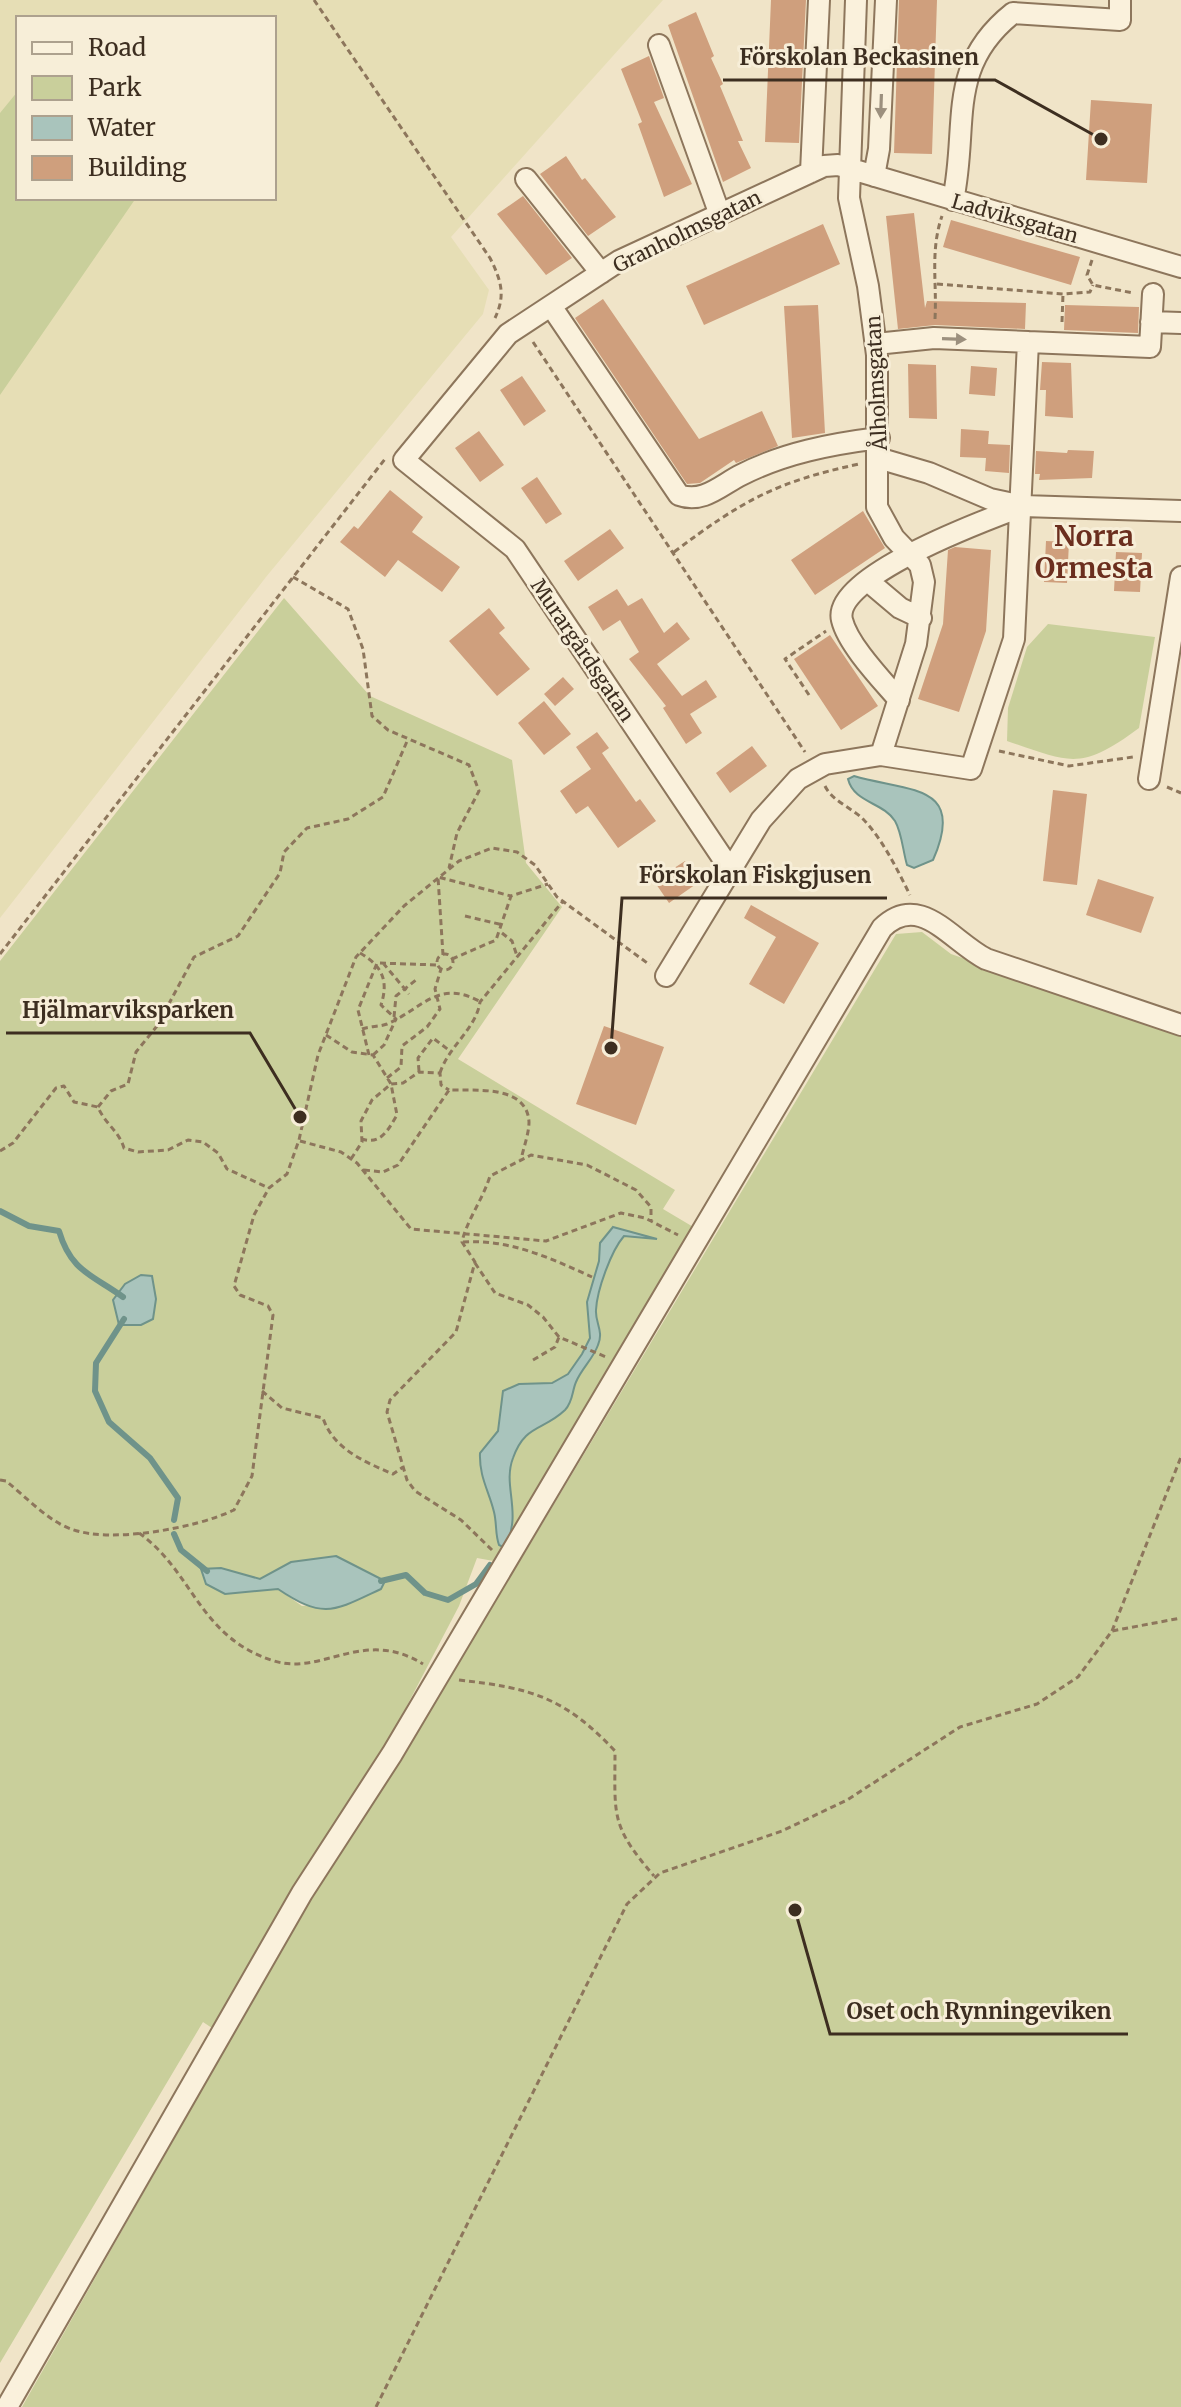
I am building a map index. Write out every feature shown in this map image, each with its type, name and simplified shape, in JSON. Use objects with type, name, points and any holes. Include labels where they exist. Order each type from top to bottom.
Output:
[{"type":"street","points":[[811,172],[819,0]]},
{"type":"street","name":"Ålholmsgatan","points":[[856,0],[849,205],[868,286],[876,344],[879,448],[990,499],[1023,506],[1181,511]]},
{"type":"street","points":[[874,176],[879,149],[886,0]]},
{"type":"street","points":[[953,200],[960,167],[964,86],[970,65],[990,32],[1013,13],[1120,20],[1120,0]]},
{"type":"street","points":[[659,45],[720,215]]},
{"type":"street","name":"Granholmsgatan","points":[[397,456],[496,345],[601,273],[824,166],[850,169]]},
{"type":"street","name":"Ladviksgatan","points":[[850,169],[1181,267]]},
{"type":"street","points":[[526,179],[601,273]]},
{"type":"street","points":[[876,344],[934,338],[1150,347],[1153,294]]},
{"type":"street","points":[[551,306],[679,495],[689,499],[702,497],[742,474],[793,454],[879,448],[877,507],[909,555],[920,565],[924,582],[921,618],[881,755]]},
{"type":"street","points":[[1151,322],[1181,323]]},
{"type":"street","points":[[666,976],[777,798],[816,768],[842,760],[881,755],[971,769],[1014,639],[1023,506],[1028,342]]},
{"type":"street","name":"Murargårdsgatan","points":[[397,456],[515,549],[730,869]]},
{"type":"street","points":[[899,700],[860,653],[842,620],[842,609],[868,581],[909,555],[953,532],[1023,506]]},
{"type":"street","points":[[1149,779],[1181,577]]},
{"type":"street","points":[[868,581],[900,608],[921,618]]},
{"type":"street","points":[[7,2407],[302,1893],[392,1754],[882,928],[892,919],[917,913],[928,916],[966,949],[986,959],[1181,1025]]},
{"type":"path","points":[[314,0],[490,258],[503,289],[502,304],[493,321]]},
{"type":"path","points":[[934,338],[937,284],[933,242],[944,210],[953,200]]},
{"type":"path","points":[[1097,242],[1087,275],[1093,285],[1114,292],[1153,294]]},
{"type":"path","points":[[937,284],[1063,294],[1090,292],[1093,285]]},
{"type":"path","points":[[1061,343],[1063,294]]},
{"type":"path","points":[[522,326],[816,768],[828,793],[862,819],[878,837],[916,904],[917,913]]},
{"type":"path","points":[[673,552],[751,497],[879,448]]},
{"type":"path","points":[[0,954],[293,577],[397,456]]},
{"type":"path","points":[[293,577],[348,609],[363,649],[372,716],[388,730],[469,765],[479,791],[457,833],[449,869]]},
{"type":"path","points":[[809,695],[785,659],[842,620]]},
{"type":"path","points":[[98,1107],[111,1091],[128,1084],[136,1052],[157,1026],[194,957],[238,936],[280,873],[284,852],[307,828],[348,819],[383,797],[408,739]]},
{"type":"path","points":[[978,748],[1023,754],[1069,766],[1153,755]]},
{"type":"path","points":[[0,1480],[6,1481],[70,1529],[139,1533],[180,1529],[213,1520],[234,1510],[252,1476],[273,1315],[268,1306],[240,1295],[234,1286],[254,1215],[269,1188],[287,1174],[326,1035],[360,953],[404,906],[438,877],[470,857],[505,847],[535,865],[563,901],[666,976]]},
{"type":"path","points":[[438,877],[511,896],[548,884]]},
{"type":"path","points":[[387,1078],[401,1067],[402,1046],[427,1027],[440,1009],[436,994],[443,955],[438,877]]},
{"type":"path","points":[[443,955],[452,959],[496,940],[511,896]]},
{"type":"path","points":[[521,1160],[529,1121],[519,1101],[506,1093],[449,1090],[441,1085],[440,1073],[450,1051],[478,1013],[480,1002],[563,901]]},
{"type":"path","points":[[465,916],[503,925]]},
{"type":"path","points":[[501,932],[512,941],[517,956]]},
{"type":"path","points":[[360,953],[377,963],[450,968],[452,959]]},
{"type":"path","points":[[377,963],[387,986],[381,1005],[395,1018]]},
{"type":"path","points":[[362,1139],[374,1141],[385,1136],[397,1115],[391,1084],[371,1055],[358,1010],[377,963]]},
{"type":"path","points":[[383,963],[409,994]]},
{"type":"path","points":[[326,1035],[352,1052],[371,1055],[384,1045],[395,1018],[396,996],[416,980]]},
{"type":"path","points":[[362,1029],[395,1018],[436,994],[464,993],[480,1002]]},
{"type":"path","points":[[419,1072],[418,1058],[433,1038],[450,1051]]},
{"type":"path","points":[[351,1159],[362,1139],[361,1121],[372,1100],[391,1084],[403,1083],[419,1072],[440,1073]]},
{"type":"path","points":[[0,1151],[13,1143],[56,1088],[64,1086],[74,1102],[98,1107]]},
{"type":"path","points":[[362,1170],[383,1172],[398,1165],[449,1090]]},
{"type":"path","points":[[98,1107],[104,1121],[120,1134],[124,1148],[138,1152],[168,1150],[188,1140],[203,1142],[218,1153],[227,1169],[269,1188]]},
{"type":"path","points":[[299,1140],[341,1152],[351,1159],[411,1229],[546,1241],[621,1213],[651,1221],[696,1244]]},
{"type":"path","points":[[599,1354],[559,1337],[543,1317],[528,1305],[495,1293],[462,1242],[464,1233],[483,1202],[490,1176],[531,1155],[587,1165],[612,1175],[645,1199],[651,1207],[651,1221]]},
{"type":"path","points":[[462,1242],[482,1241],[538,1252],[592,1277]]},
{"type":"path","points":[[475,1262],[456,1332],[390,1400],[387,1412],[403,1467],[415,1491],[461,1520],[506,1564]]},
{"type":"path","points":[[533,1360],[555,1347],[559,1337]]},
{"type":"path","points":[[262,1391],[282,1408],[323,1418],[328,1433],[351,1454],[393,1474],[403,1467]]},
{"type":"path","points":[[376,2407],[627,1904],[660,1873],[782,1831],[847,1800],[960,1727],[1037,1704],[1078,1677],[1112,1631],[1181,1457]]},
{"type":"path","points":[[1112,1631],[1181,1618]]},
{"type":"shaded area","points":[[0,0],[663,0],[451,237],[489,290],[483,314],[266,577],[0,918]]},
{"type":"green space","points":[[16,93],[16,200],[135,200],[0,395],[0,113]]},
{"type":"green space","points":[[284,598],[370,696],[512,760],[526,863],[562,907],[458,1059],[675,1190],[663,1209],[695,1228],[499,1562],[477,1558],[459,1606],[377,1763],[391,1776],[896,934],[922,932],[951,954],[1181,1035],[1181,2407],[22,2407],[230,2040],[203,2022],[0,2363],[0,961]],"holes":[[[221,1568],[260,1579],[385,1582],[381,1589],[350,1603],[302,1606],[278,1589],[262,1590],[201,1570]]]},
{"type":"green space","points":[[1048,624],[1155,637],[1139,728],[1089,757],[1062,758],[1007,741],[1008,708],[1027,647]]},
{"type":"water","points":[[854,776],[912,789],[937,804],[943,817],[942,835],[933,860],[914,868],[907,865],[895,821],[856,793],[848,779]]},
{"type":"water","points":[[613,1227],[657,1239],[624,1236],[614,1251],[597,1302],[600,1340],[576,1382],[570,1404],[557,1417],[529,1433],[513,1458],[510,1479],[513,1511],[505,1548],[499,1545],[480,1453],[498,1431],[503,1391],[519,1384],[552,1383],[568,1374],[582,1354],[590,1338],[587,1302],[599,1261],[600,1243]]},
{"type":"water","points":[[141,1275],[152,1276],[156,1299],[153,1319],[141,1325],[119,1325],[113,1300],[125,1284]]},
{"type":"water","points":[[336,1556],[385,1581],[381,1589],[340,1607],[318,1608],[278,1589],[225,1594],[206,1584],[201,1569],[221,1568],[260,1579],[291,1562]]},
{"type":"building","points":[[771,0],[806,0],[799,143],[765,142]]},
{"type":"building","points":[[899,0],[937,0],[932,154],[894,153]]},
{"type":"building","points":[[696,12],[714,56],[711,58],[723,84],[720,86],[743,141],[738,141],[751,168],[723,182],[668,25]]},
{"type":"building","points":[[649,56],[664,98],[654,102],[692,184],[664,197],[638,124],[642,122],[621,69]]},
{"type":"building","points":[[1091,100],[1152,104],[1147,183],[1086,180]]},
{"type":"building","points":[[566,156],[582,180],[585,178],[616,217],[588,236],[540,174]]},
{"type":"building","points":[[523,196],[572,258],[546,275],[497,214]]},
{"type":"building","points":[[914,213],[925,308],[927,301],[1026,303],[1025,329],[935,325],[898,329],[886,216]]},
{"type":"building","points":[[951,220],[1080,257],[1071,285],[943,247]]},
{"type":"building","points":[[823,224],[840,264],[704,325],[686,286]]},
{"type":"building","points":[[603,299],[699,439],[762,411],[778,446],[736,463],[734,460],[700,483],[687,484],[575,318]]},
{"type":"building","points":[[818,305],[825,433],[792,438],[784,306]]},
{"type":"building","points":[[1065,305],[1139,307],[1138,333],[1064,330]]},
{"type":"building","points":[[1042,362],[1071,363],[1073,418],[1045,416],[1046,390],[1040,390]]},
{"type":"building","points":[[908,364],[936,365],[937,419],[909,418]]},
{"type":"building","points":[[971,366],[997,368],[995,396],[969,394]]},
{"type":"building","points":[[522,376],[546,411],[524,426],[500,390]]},
{"type":"building","points":[[961,429],[989,431],[988,444],[1010,445],[1009,473],[985,471],[986,458],[960,457]]},
{"type":"building","points":[[479,431],[504,465],[480,482],[455,448]]},
{"type":"building","points":[[1068,450],[1094,451],[1092,478],[1039,480],[1040,474],[1035,474],[1036,451],[1067,453]]},
{"type":"building","points":[[537,477],[562,514],[546,524],[521,488]]},
{"type":"building","points":[[390,490],[423,517],[412,532],[460,567],[442,592],[398,560],[385,577],[340,542],[354,526],[358,529]]},
{"type":"building","points":[[863,511],[885,548],[815,595],[791,560]]},
{"type":"building","points":[[610,529],[624,548],[578,581],[564,561]]},
{"type":"building","points":[[1046,541],[1069,542],[1067,583],[1044,582]]},
{"type":"building","points":[[955,547],[991,550],[986,631],[959,712],[918,699],[943,624],[948,550]]},
{"type":"building","points":[[1116,552],[1142,553],[1140,592],[1114,591]]},
{"type":"building","points":[[617,589],[628,606],[642,598],[664,633],[677,622],[690,639],[657,664],[682,696],[706,680],[717,697],[690,714],[702,733],[686,744],[663,708],[666,706],[629,659],[639,652],[620,620],[603,631],[588,607]]},
{"type":"building","points":[[489,608],[505,628],[499,633],[530,669],[497,696],[449,641]]},
{"type":"building","points":[[830,635],[878,706],[841,730],[794,659]]},
{"type":"building","points":[[563,677],[574,689],[555,706],[544,694]]},
{"type":"building","points":[[544,701],[571,734],[544,755],[518,723]]},
{"type":"building","points":[[597,732],[609,748],[602,753],[636,802],[640,799],[656,821],[618,848],[588,806],[576,814],[560,791],[591,769],[576,747]]},
{"type":"building","points":[[752,746],[767,766],[730,793],[716,773]]},
{"type":"building","points":[[1053,790],[1087,794],[1077,885],[1043,881]]},
{"type":"building","points":[[685,861],[699,882],[669,903],[654,881]]},
{"type":"building","points":[[1098,879],[1154,897],[1141,933],[1086,915]]},
{"type":"building","points":[[751,905],[819,943],[784,1004],[749,984],[776,937],[744,918]]},
{"type":"building","points":[[604,1026],[664,1047],[636,1125],[576,1104]]},
{"type":"waterway","points":[[0,1211],[29,1226],[59,1231],[77,1264],[123,1297]]},
{"type":"waterway","points":[[124,1319],[96,1363],[95,1391],[109,1422],[150,1458],[178,1498],[174,1520]]},
{"type":"waterway","points":[[174,1534],[181,1550],[207,1571]]},
{"type":"waterway","points":[[381,1581],[406,1575],[425,1593],[448,1600],[476,1584],[490,1565]]},
{"type":"place","name":"Förskolan Beckasinen","points":[[1101,139]]},
{"type":"place","name":"Förskolan Fiskgjusen","points":[[611,1048]]},
{"type":"place","name":"Hjälmarviksparken","points":[[300,1117]]},
{"type":"place","name":"Oset och Rynningeviken","points":[[795,1910]]},
{"type":"district","name":"Norra Ormesta","points":[[1094,552]]}]
